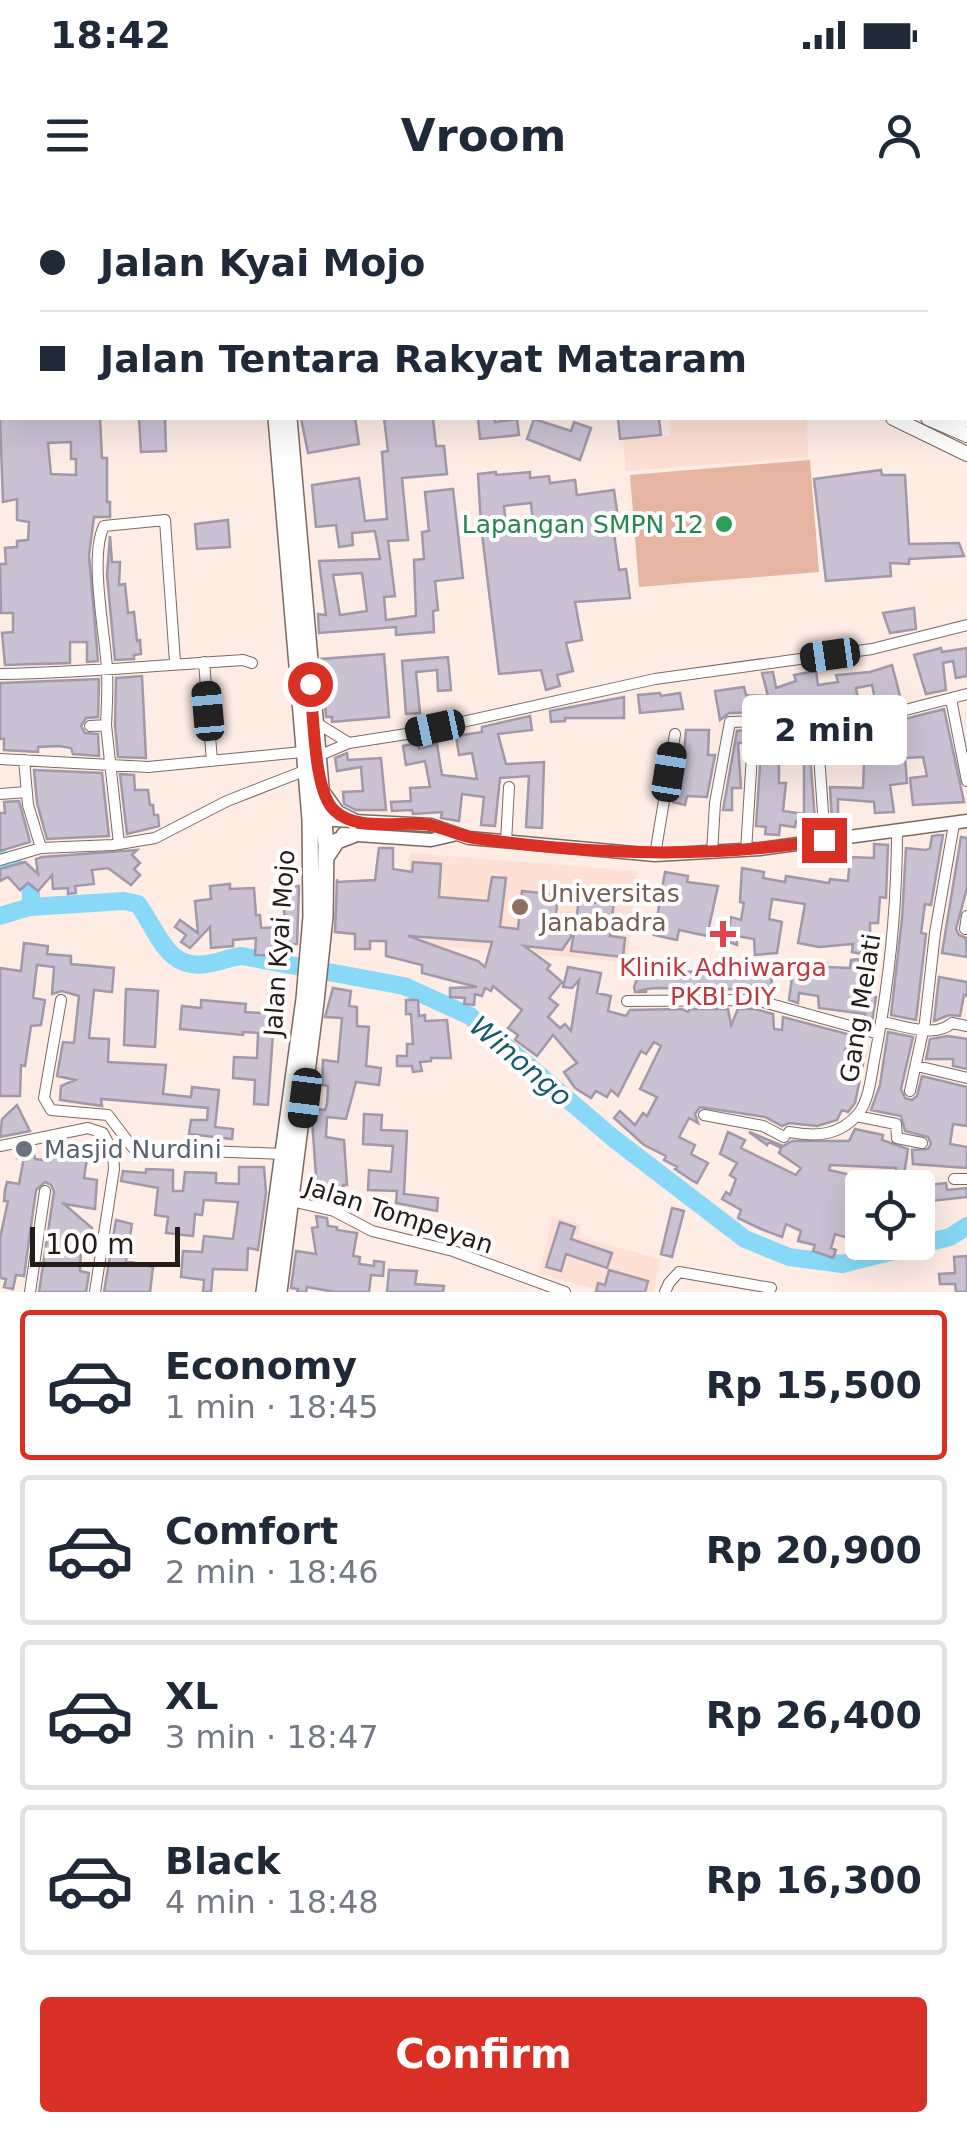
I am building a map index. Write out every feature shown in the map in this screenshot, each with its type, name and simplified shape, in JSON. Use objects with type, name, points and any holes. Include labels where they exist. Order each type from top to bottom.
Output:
[{"type":"main road","name":"Jalan Kyai Mojo","points":[[276,420],[314,722],[304,770],[326,858],[285,1199],[279,1292]]},
{"type":"main road","name":"Jalan Kyai Mojo","points":[[289,420],[310,754],[322,792],[318,917]]},
{"type":"main road","points":[[898,420],[967,454]]},
{"type":"main road","points":[[949,420],[967,435]]},
{"type":"main road","points":[[322,792],[332,809],[353,828],[333,844],[326,858]]},
{"type":"main road","name":"Jalan Kyai Mojo","points":[[264,1292],[285,1199],[284,1154],[310,1001]]},
{"type":"street","points":[[949,420],[967,422]]},
{"type":"street","points":[[119,844],[106,725],[107,670],[100,589],[100,538],[104,526],[110,523],[165,520],[175,662]]},
{"type":"street","points":[[0,760],[111,766],[310,754],[655,678],[872,649],[967,625]]},
{"type":"street","points":[[0,674],[107,670],[175,662],[252,663]]},
{"type":"street","points":[[204,662],[212,761]]},
{"type":"street","points":[[816,733],[967,694]]},
{"type":"street","points":[[951,699],[967,781]]},
{"type":"street","points":[[712,853],[715,804],[730,722],[804,721],[816,733],[824,840]]},
{"type":"street","points":[[314,722],[349,743]]},
{"type":"street","points":[[746,851],[754,722]]},
{"type":"street","points":[[90,726],[106,725]]},
{"type":"street","points":[[655,855],[675,734]]},
{"type":"street","points":[[24,760],[39,849]]},
{"type":"street","points":[[0,860],[39,849],[119,844],[161,836],[227,801],[304,770]]},
{"type":"street","points":[[506,842],[510,787]]},
{"type":"street","points":[[0,794],[27,792]]},
{"type":"street","points":[[318,826],[431,825],[455,834],[506,842],[655,855],[746,851],[960,823],[935,933],[923,1030],[910,1091]]},
{"type":"street","name":"Gang Melati","points":[[704,1114],[787,1134],[826,1135],[856,1116],[866,1100],[880,1034],[896,905],[897,831]]},
{"type":"street","points":[[966,930],[967,916]]},
{"type":"street","points":[[61,1000],[44,1098],[51,1110],[108,1115],[114,1118],[129,1145],[139,1149],[284,1154]]},
{"type":"street","points":[[627,1001],[756,1000],[880,1034]]},
{"type":"street","points":[[881,1022],[940,1031],[952,1024],[967,1026]]},
{"type":"street","points":[[917,1066],[967,1078]]},
{"type":"street","points":[[856,1116],[896,1124],[897,1138],[922,1143]]},
{"type":"street","points":[[0,1146],[97,1128],[111,1146],[114,1168],[95,1292]]},
{"type":"street","points":[[954,1179],[967,1179]]},
{"type":"street","points":[[30,1292],[45,1191]]},
{"type":"street","name":"Jalan Tompeyan","points":[[285,1199],[340,1212],[372,1231],[452,1251],[565,1292]]},
{"type":"street","points":[[666,1292],[674,1275],[680,1272],[770,1288]]},
{"type":"shaded area","points":[[669,420],[807,420],[808,457],[626,471],[623,439],[670,436]]},
{"type":"shaded area","name":"Lapangan SMPN 12","points":[[810,460],[819,572],[639,587],[630,475]]},
{"type":"shaded area","name":"Universitas Janabadra","points":[[410,853],[637,871],[627,962],[404,943]]},
{"type":"shaded area","points":[[553,1216],[581,1224],[578,1237],[661,1259],[653,1292],[608,1292],[539,1274]]},
{"type":"building","points":[[0,420],[100,420],[102,458],[107,458],[110,517],[94,517],[89,555],[98,661],[87,662],[87,642],[70,642],[70,663],[5,665],[2,633],[13,632],[13,613],[1,613],[0,564],[6,564],[5,548],[28,540],[29,522],[17,520],[17,499],[3,502]],"holes":[[[71,442],[71,459],[76,459],[76,475],[51,474],[48,443]]]},
{"type":"building","points":[[139,420],[165,420],[166,451],[141,452]]},
{"type":"building","points":[[301,420],[355,420],[359,444],[308,453]]},
{"type":"building","points":[[384,420],[433,420],[436,446],[444,446],[447,474],[402,478],[408,540],[388,541],[395,596],[384,597],[386,620],[416,616],[414,560],[424,559],[422,532],[429,531],[425,492],[453,489],[463,578],[435,581],[438,610],[433,611],[434,632],[396,635],[396,627],[319,633],[318,614],[326,615],[319,561],[380,559],[375,531],[352,533],[353,545],[339,547],[336,525],[316,527],[312,485],[359,478],[365,521],[387,519],[382,452],[388,451]],"holes":[[[362,573],[367,611],[340,615],[333,575]]]},
{"type":"building","points":[[478,420],[517,420],[519,435],[480,439]]},
{"type":"building","points":[[534,420],[571,431],[574,422],[591,428],[580,460],[527,439]]},
{"type":"building","points":[[618,420],[659,420],[661,435],[620,439]]},
{"type":"building","points":[[881,470],[882,475],[905,475],[909,544],[959,543],[964,556],[909,559],[909,564],[890,563],[891,576],[826,581],[814,479]]},
{"type":"building","points":[[530,472],[530,478],[549,476],[550,483],[575,480],[577,495],[614,490],[619,525],[613,526],[619,570],[626,569],[630,598],[575,602],[582,640],[566,643],[573,671],[557,675],[560,686],[546,690],[541,670],[499,674],[478,474]],"holes":[[[531,503],[533,524],[506,527],[504,506]]]},
{"type":"building","points":[[228,520],[230,547],[197,549],[195,524]]},
{"type":"building","points":[[110,536],[112,562],[120,562],[119,585],[125,584],[128,613],[134,612],[137,641],[140,640],[141,654],[134,655],[134,659],[115,660],[107,575]]},
{"type":"building","points":[[914,608],[916,629],[890,633],[883,613]]},
{"type":"building","points":[[941,648],[942,652],[967,648],[967,676],[956,678],[953,661],[943,663],[946,690],[926,694],[914,655]]},
{"type":"building","points":[[384,654],[389,717],[332,722],[332,717],[326,717],[321,659]]},
{"type":"building","points":[[448,657],[451,690],[438,691],[437,670],[416,672],[420,713],[406,714],[402,661]]},
{"type":"building","points":[[892,665],[900,696],[875,699],[872,685],[856,688],[858,698],[841,704],[843,710],[804,713],[788,712],[787,706],[766,706],[766,712],[729,713],[720,720],[715,691],[744,687],[746,695],[768,696],[762,673],[773,672],[776,688],[796,681],[794,675],[816,671],[818,685],[838,682],[836,675],[870,672]]},
{"type":"building","points":[[142,676],[146,758],[118,757],[116,678]]},
{"type":"building","points":[[99,679],[98,717],[86,718],[81,726],[85,733],[98,734],[99,756],[73,754],[71,748],[59,746],[38,747],[38,752],[4,750],[4,739],[0,739],[0,683]]},
{"type":"building","points":[[680,693],[683,709],[640,713],[638,695]]},
{"type":"building","points":[[624,697],[624,718],[565,718],[551,722],[550,711]]},
{"type":"building","points":[[944,709],[964,802],[913,805],[910,778],[927,776],[923,757],[905,758],[907,783],[890,785],[894,812],[875,813],[874,802],[838,799],[838,821],[832,821],[830,787],[863,788],[864,763],[846,763],[846,753],[872,753],[869,728]]},
{"type":"building","points":[[530,716],[532,730],[498,734],[506,764],[544,762],[542,828],[526,827],[529,776],[500,778],[495,826],[481,825],[484,797],[462,794],[459,821],[441,818],[442,812],[392,811],[391,802],[411,801],[410,788],[430,787],[425,761],[406,765],[403,746],[417,743],[419,749],[437,744],[442,775],[477,779],[472,753],[459,755],[456,736]]},
{"type":"building","points":[[792,729],[795,749],[810,754],[815,821],[796,821],[795,827],[780,825],[779,835],[765,834],[766,827],[756,826],[765,730]],"holes":[[[779,760],[804,761],[804,814],[783,811],[786,783],[779,783]]]},
{"type":"building","points":[[686,730],[709,730],[708,755],[715,755],[707,797],[687,796],[685,805],[673,802],[679,764],[683,765]]},
{"type":"building","points":[[745,730],[744,743],[738,743],[741,788],[732,788],[732,810],[723,810],[737,731]]},
{"type":"building","points":[[347,753],[348,760],[381,758],[386,810],[356,810],[344,804],[343,792],[363,791],[361,767],[337,771],[335,758]]},
{"type":"building","points":[[34,770],[102,773],[109,836],[47,839],[37,803]]},
{"type":"building","points":[[120,774],[134,775],[135,790],[148,790],[159,826],[127,834]]},
{"type":"building","points":[[19,801],[30,842],[0,851],[0,813],[5,813],[4,802]]},
{"type":"building","points":[[943,835],[931,905],[925,904],[921,933],[926,934],[916,1020],[891,1015],[906,848],[926,850],[932,836]]},
{"type":"building","points":[[961,837],[967,838],[967,888],[956,929],[966,938],[967,957],[942,953]]},
{"type":"building","points":[[874,844],[888,845],[886,898],[880,897],[878,923],[870,923],[870,944],[862,944],[861,954],[852,952],[853,944],[819,947],[798,943],[805,904],[772,899],[769,919],[782,922],[777,953],[755,955],[754,939],[737,936],[737,945],[726,941],[731,917],[741,920],[742,868],[764,872],[763,878],[785,882],[786,876],[829,883],[830,879],[848,881],[850,857],[874,858]]},
{"type":"building","points":[[379,848],[393,848],[393,869],[412,872],[413,862],[441,864],[439,897],[488,901],[492,877],[506,878],[500,927],[518,929],[522,891],[558,895],[554,933],[573,934],[562,950],[524,946],[550,965],[547,969],[562,982],[549,998],[558,1005],[548,1017],[560,1028],[565,1024],[571,1031],[579,980],[572,988],[563,987],[568,967],[601,973],[597,993],[611,996],[608,1011],[626,1016],[630,1010],[728,1009],[731,1025],[738,1009],[755,1009],[773,1014],[774,1029],[782,1030],[783,1017],[851,1035],[845,1050],[865,1054],[855,1103],[848,1112],[842,1110],[837,1120],[817,1126],[782,1126],[765,1117],[700,1107],[695,1114],[698,1123],[689,1118],[679,1137],[695,1145],[691,1154],[708,1163],[697,1183],[614,1118],[620,1111],[635,1125],[643,1113],[647,1116],[657,1097],[640,1089],[661,1046],[654,1042],[646,1054],[641,1051],[618,1096],[611,1090],[607,1097],[596,1091],[591,1098],[575,1088],[564,1072],[577,1063],[553,1035],[537,1056],[515,1040],[518,1035],[508,1028],[522,1010],[493,986],[491,991],[485,988],[482,996],[475,994],[474,1005],[464,1004],[465,998],[450,997],[450,988],[477,987],[422,973],[422,965],[386,956],[386,941],[370,941],[370,949],[355,949],[355,934],[335,932],[337,879],[375,880]],"holes":[[[408,936],[492,942],[485,967]]]},
{"type":"building","points":[[137,850],[132,855],[140,863],[134,869],[140,875],[131,885],[108,868],[92,870],[94,884],[75,886],[76,893],[68,894],[68,888],[53,889],[52,875],[38,891],[28,883],[20,890],[8,877],[0,881],[0,869],[25,862],[38,874],[36,859],[42,857]]},
{"type":"building","points":[[665,872],[688,876],[687,882],[718,886],[707,936],[679,930],[677,940],[654,935]]},
{"type":"building","points":[[230,884],[230,889],[254,888],[261,928],[285,927],[283,887],[299,886],[297,944],[290,945],[290,956],[255,955],[256,938],[233,940],[233,946],[211,948],[210,927],[190,948],[181,942],[186,935],[175,927],[180,920],[198,933],[195,901],[211,899],[210,886]]},
{"type":"building","points":[[600,891],[615,892],[610,936],[625,938],[623,957],[571,951],[579,901],[598,903]]},
{"type":"building","points":[[24,943],[48,946],[47,954],[71,956],[71,964],[114,968],[112,992],[94,990],[89,1038],[109,1039],[108,1062],[166,1065],[163,1094],[191,1097],[192,1087],[219,1090],[215,1127],[233,1129],[232,1139],[189,1134],[191,1120],[207,1120],[208,1108],[101,1099],[102,1106],[60,1100],[61,1086],[75,1080],[57,1076],[63,1042],[74,1043],[79,996],[62,991],[52,994],[54,967],[37,965],[33,998],[45,1000],[41,1025],[31,1026],[25,1066],[21,1065],[20,1096],[0,1096],[0,968],[21,971]]},
{"type":"building","points":[[861,959],[860,969],[865,969],[864,995],[876,997],[872,1022],[865,1021],[865,1014],[819,1008],[818,996],[799,993],[798,1003],[789,1000],[792,978],[787,978],[788,968],[803,969],[810,967],[810,963],[821,962],[827,963],[827,967],[850,968],[851,960]]},
{"type":"building","points":[[771,970],[772,990],[654,988],[635,992],[634,987],[638,976]]},
{"type":"building","points":[[939,977],[967,982],[960,1016],[949,1015],[934,1021]]},
{"type":"building","points":[[333,988],[351,991],[349,1006],[357,1007],[357,1026],[369,1027],[366,1066],[381,1068],[379,1085],[356,1082],[346,1119],[327,1117],[326,1137],[344,1140],[347,1185],[343,1185],[345,1198],[327,1200],[309,1196],[309,1190],[317,1190],[312,1119],[316,1119],[316,1109],[325,1110],[327,1104],[328,1086],[322,1085],[323,1060],[338,1062],[342,1018],[325,1017]]},
{"type":"building","points":[[126,989],[158,991],[155,1047],[124,1045]]},
{"type":"building","points":[[201,1000],[246,1004],[245,1012],[278,1014],[268,1105],[254,1104],[255,1080],[233,1078],[234,1057],[257,1058],[258,1033],[180,1029],[182,1006],[201,1008]]},
{"type":"building","points":[[406,1000],[418,1000],[419,1016],[425,1015],[425,1021],[447,1020],[451,1058],[420,1062],[422,1071],[397,1066],[397,1056],[407,1056],[407,1044],[413,1044]]},
{"type":"building","points":[[888,1032],[913,1037],[901,1089],[905,1098],[912,1100],[917,1096],[922,1076],[967,1087],[967,1126],[953,1124],[950,1144],[967,1147],[967,1168],[913,1164],[912,1150],[928,1149],[928,1137],[905,1131],[901,1116],[871,1110],[880,1085]]},
{"type":"building","points":[[930,1039],[967,1039],[967,1069],[953,1066],[953,1059],[926,1059]]},
{"type":"building","points":[[17,1105],[30,1131],[0,1137],[2,1119]]},
{"type":"building","points":[[364,1114],[382,1115],[381,1130],[407,1131],[404,1194],[438,1198],[437,1211],[396,1203],[397,1191],[368,1190],[369,1170],[391,1172],[393,1146],[363,1144]]},
{"type":"building","points":[[855,1129],[883,1135],[882,1140],[908,1149],[905,1170],[830,1165],[829,1170],[845,1174],[845,1237],[835,1234],[833,1258],[813,1251],[815,1245],[798,1241],[801,1231],[786,1224],[782,1237],[738,1218],[741,1210],[722,1199],[726,1192],[730,1195],[736,1179],[730,1175],[737,1163],[720,1154],[728,1132],[745,1140],[741,1148],[796,1175],[801,1168],[779,1153],[781,1148],[769,1142],[767,1145],[749,1132],[783,1146],[792,1141],[849,1141]]},
{"type":"building","points":[[53,1144],[89,1145],[84,1178],[97,1180],[95,1209],[64,1204],[92,1228],[91,1246],[81,1249],[80,1271],[89,1273],[86,1292],[39,1292],[54,1192],[45,1182],[36,1190],[24,1276],[16,1275],[13,1289],[4,1287],[6,1279],[0,1278],[0,1238],[8,1201],[4,1201],[5,1190],[7,1182],[19,1184],[24,1157],[17,1158],[15,1152],[33,1148],[35,1159],[51,1161]]},
{"type":"building","points":[[239,1167],[264,1167],[266,1193],[258,1250],[248,1248],[247,1270],[213,1269],[211,1292],[203,1292],[204,1280],[181,1277],[183,1251],[202,1252],[204,1236],[233,1239],[238,1202],[204,1200],[202,1215],[195,1214],[193,1236],[166,1233],[168,1217],[155,1215],[158,1188],[121,1181],[123,1171],[173,1170],[173,1191],[183,1191],[185,1172],[216,1173],[216,1183],[239,1184]]},
{"type":"building","points":[[946,1183],[947,1190],[967,1188],[967,1197],[935,1200],[935,1184]]},
{"type":"building","points":[[672,1208],[684,1211],[672,1257],[661,1254]]},
{"type":"building","points":[[316,1216],[327,1218],[328,1226],[337,1230],[357,1233],[353,1256],[360,1257],[359,1264],[374,1266],[374,1261],[384,1262],[383,1276],[371,1275],[369,1292],[307,1287],[306,1292],[297,1292],[298,1289],[291,1288],[296,1251],[316,1254],[312,1228],[318,1227]]},
{"type":"building","points":[[116,1220],[132,1224],[126,1261],[153,1267],[150,1292],[104,1292]]},
{"type":"building","points":[[560,1222],[575,1227],[571,1239],[612,1253],[607,1268],[566,1254],[561,1271],[546,1267]]},
{"type":"building","points":[[967,1256],[967,1292],[956,1292],[955,1284],[940,1284],[939,1274],[955,1273],[954,1257]]},
{"type":"building","points":[[389,1270],[417,1271],[415,1284],[444,1286],[443,1292],[387,1292]]},
{"type":"building","points":[[609,1270],[648,1281],[645,1292],[596,1292],[598,1283],[605,1285]]},
{"type":"waterway","points":[[0,858],[25,877],[31,891],[30,907]]},
{"type":"waterway","name":"Winongo","points":[[0,916],[30,907],[124,901],[138,904],[166,948],[184,962],[197,965],[242,956],[404,986],[470,1016],[613,1138],[745,1239],[789,1257],[842,1264],[950,1237],[967,1226]]},
{"type":"place","name":"Lapangan SMPN 12","points":[[724,524]]},
{"type":"place","name":"Universitas Janabadra","points":[[520,907]]},
{"type":"place","name":"Klinik Adhiwarga PKBI DIY","points":[[723,934]]},
{"type":"place","name":"Masjid Nurdini","points":[[24,1149]]},
{"type":"route","points":[[310,684],[322,792],[332,809],[353,821],[431,825],[469,838],[655,855],[720,853],[824,840]]}]
